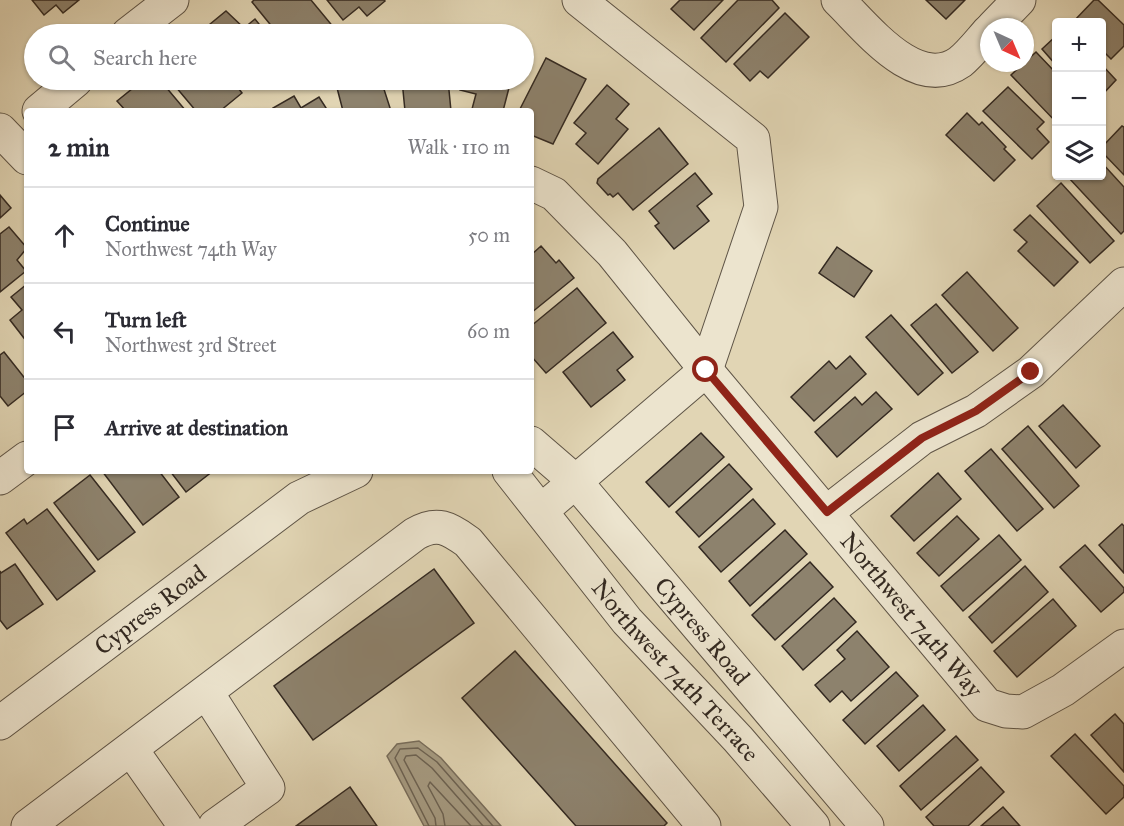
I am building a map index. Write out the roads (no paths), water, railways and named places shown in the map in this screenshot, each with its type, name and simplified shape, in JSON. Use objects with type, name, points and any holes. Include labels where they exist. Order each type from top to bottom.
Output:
[{"type":"street","points":[[141,24],[172,0]]},
{"type":"street","points":[[511,474],[541,511],[706,370],[761,207],[753,139],[579,0]]},
{"type":"street","points":[[838,0],[905,63],[934,72],[959,62],[980,40]]},
{"type":"street","points":[[1002,18],[1019,0]]},
{"type":"street","points":[[43,108],[64,90]]},
{"type":"street","name":"Northwest 74th Way","points":[[534,184],[554,194],[612,253],[706,370],[987,705],[1006,711],[1023,712],[1063,690],[1124,646]]},
{"type":"street","points":[[827,512],[922,438],[976,411],[1031,372],[1124,284]]},
{"type":"street","name":"Cypress Road","points":[[534,446],[575,482],[867,826]]},
{"type":"street","points":[[0,478],[24,460]]},
{"type":"street","name":"Cypress Road","points":[[0,723],[302,485],[344,474]]},
{"type":"street","name":"Northwest 74th Terrace","points":[[541,511],[627,621],[738,739],[813,826]]},
{"type":"street","points":[[28,826],[415,534],[428,527],[439,527],[454,531],[468,542],[704,826]]},
{"type":"street","points":[[207,693],[268,788],[215,826]]},
{"type":"street","points":[[131,749],[185,826]]},
{"type":"water","points":[[419,741],[441,758],[501,826],[424,826],[387,756],[397,744]]}]
